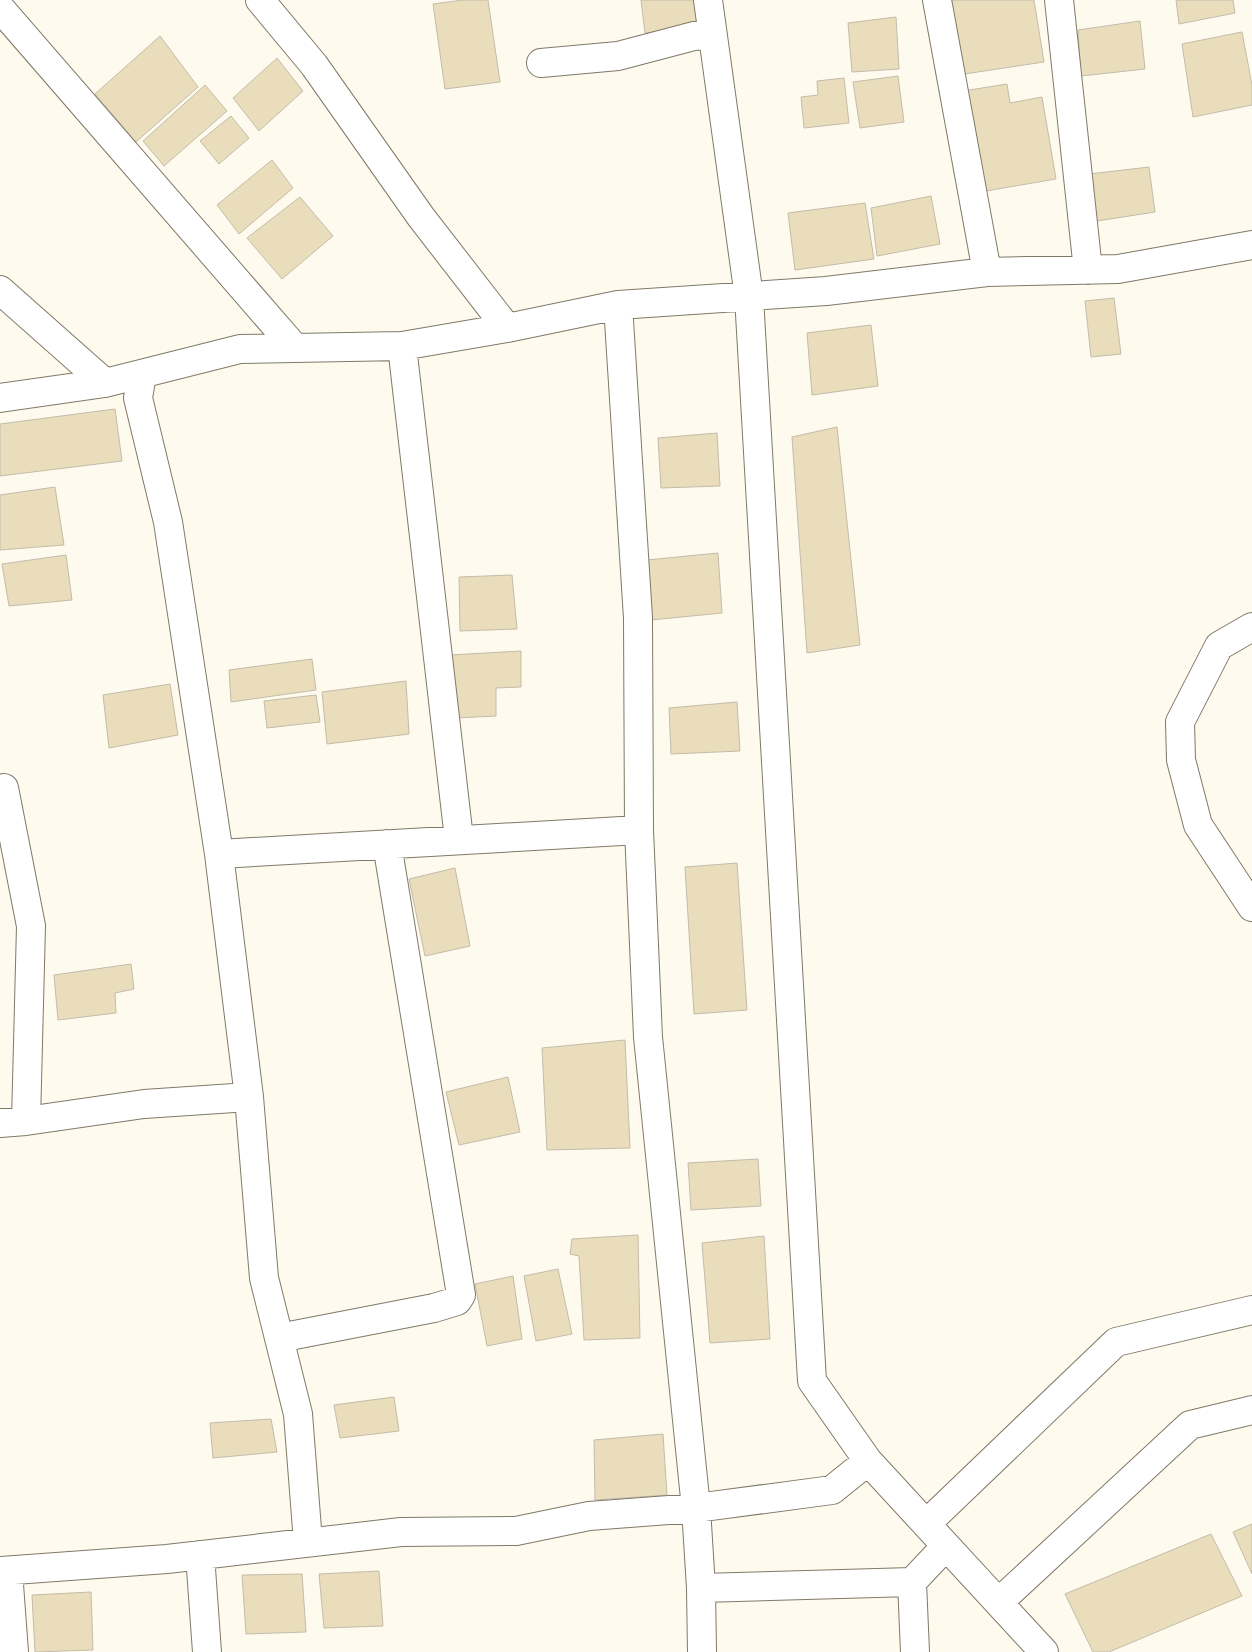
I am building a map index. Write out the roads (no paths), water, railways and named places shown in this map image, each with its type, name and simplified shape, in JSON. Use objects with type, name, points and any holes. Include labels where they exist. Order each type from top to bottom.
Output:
[{"type":"street","points":[[260,0],[314,65],[421,217],[507,328]]},
{"type":"street","points":[[708,0],[749,297],[812,1381],[868,1461],[1044,1652]]},
{"type":"street","points":[[937,0],[987,272]]},
{"type":"street","points":[[1059,0],[1088,270]]},
{"type":"street","points":[[0,8],[295,348]]},
{"type":"street","points":[[540,63],[618,56],[694,36],[712,35]]},
{"type":"street","points":[[0,398],[105,383],[240,349],[402,346],[507,328],[618,305],[749,297],[987,272],[1118,269],[1252,244]]},
{"type":"street","points":[[0,290],[105,383]]},
{"type":"street","points":[[618,305],[638,618],[639,830],[648,1037],[696,1508],[701,1588],[702,1652]]},
{"type":"street","points":[[402,346],[459,839]]},
{"type":"street","points":[[142,374],[138,398],[168,522],[219,854],[249,1097],[264,1278],[298,1414],[308,1542]]},
{"type":"street","points":[[1252,627],[1219,646],[1180,722],[1181,760],[1198,825],[1252,907]]},
{"type":"street","points":[[4,788],[31,926],[13,1122],[144,1104],[249,1097]]},
{"type":"street","points":[[219,854],[639,830]]},
{"type":"street","points":[[279,1338],[434,1308],[457,1301],[461,1295],[387,844]]},
{"type":"street","points":[[926,1524],[1116,1342],[1252,1310]]},
{"type":"street","points":[[999,1602],[1190,1425],[1252,1410]]},
{"type":"street","points":[[14,1652],[4,1571],[200,1554],[401,1532],[516,1530],[589,1516],[696,1508],[832,1490],[868,1461]]},
{"type":"street","points":[[701,1588],[912,1582],[946,1546]]},
{"type":"street","points":[[200,1554],[207,1652]]},
{"type":"street","points":[[912,1582],[915,1652]]}]
